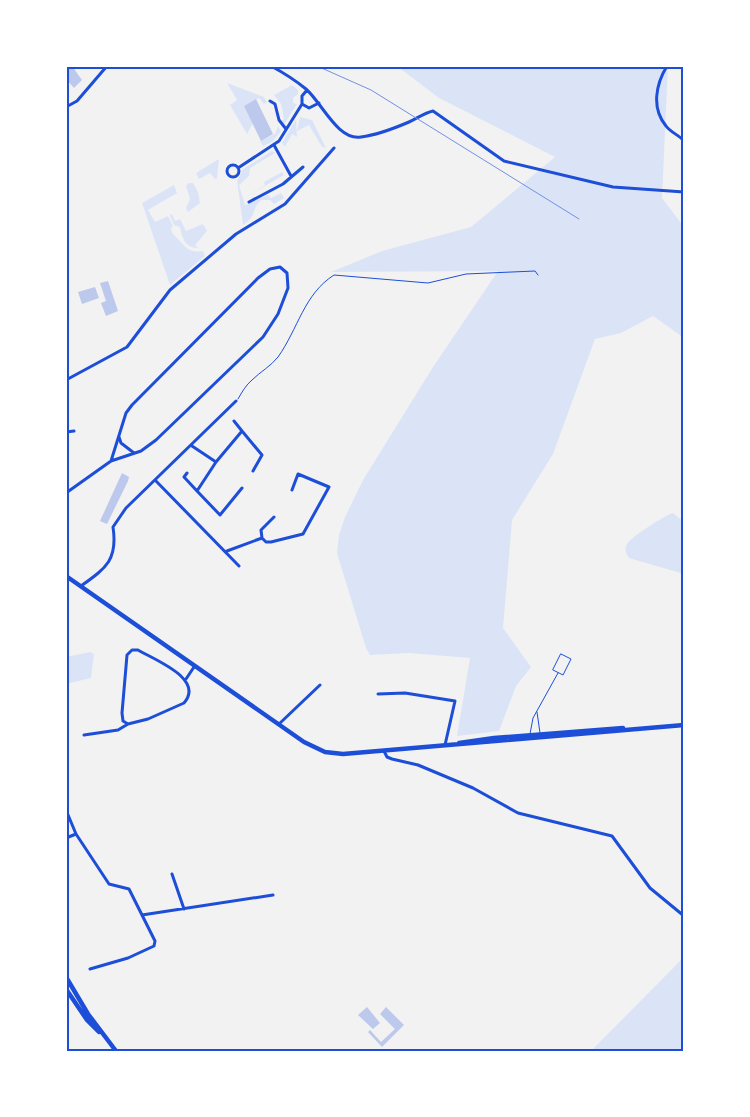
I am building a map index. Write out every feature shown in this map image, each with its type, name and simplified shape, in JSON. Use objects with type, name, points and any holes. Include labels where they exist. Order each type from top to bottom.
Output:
[{"type":"main road","points":[[66,576],[279,725],[311,746],[325,752],[343,754],[384,751],[684,725]]},
{"type":"main road","points":[[445,746],[530,734],[594,728],[647,728]]},
{"type":"main road","points":[[66,976],[88,1014],[105,1038]]},
{"type":"main road","points":[[66,989],[87,1020],[116,1051]]},
{"type":"street","points":[[66,107],[77,100],[107,66]]},
{"type":"street","points":[[271,66],[288,75],[307,90],[340,132],[356,138],[410,122],[426,112],[433,111],[504,161],[613,187],[684,192]]},
{"type":"street","points":[[667,66],[656,88],[658,110],[666,127],[684,141]]},
{"type":"street","points":[[238,168],[279,141],[302,104],[302,96],[307,90]]},
{"type":"street","points":[[270,101],[275,104],[279,120],[286,129]]},
{"type":"street","points":[[302,104],[309,108],[319,103]]},
{"type":"street","points":[[274,144],[291,176]]},
{"type":"street","points":[[66,380],[127,347],[170,290],[236,234],[285,204],[334,148]]},
{"type":"street","points":[[249,202],[284,184],[303,167]]},
{"type":"street","points":[[66,493],[111,462],[142,451],[156,440],[263,337],[278,314],[288,288],[287,273],[280,267],[270,269],[258,278],[132,405],[126,414],[111,462]]},
{"type":"street","points":[[81,586],[104,570],[112,558],[115,539],[114,527],[126,508],[192,446],[236,401]]},
{"type":"street","points":[[234,422],[262,455],[253,472]]},
{"type":"street","points":[[66,432],[74,431]]},
{"type":"street","points":[[197,491],[216,462],[242,431]]},
{"type":"street","points":[[119,437],[120,443],[128,451],[134,453]]},
{"type":"street","points":[[192,446],[216,462]]},
{"type":"street","points":[[187,473],[184,477],[220,515],[242,488]]},
{"type":"street","points":[[274,517],[261,530],[262,538],[266,542],[303,534],[329,487],[298,474],[292,490]]},
{"type":"street","points":[[155,480],[228,551],[239,566]]},
{"type":"street","points":[[228,551],[262,538]]},
{"type":"street","points":[[84,735],[118,730],[128,724],[148,719],[189,698],[190,687],[186,678],[138,650],[132,650],[128,655],[122,712],[123,721],[128,724]]},
{"type":"street","points":[[186,678],[194,667]]},
{"type":"street","points":[[279,725],[320,685]]},
{"type":"street","points":[[378,694],[407,693],[455,701],[445,746]]},
{"type":"street","points":[[384,751],[387,757],[418,764],[473,788],[518,814],[612,836],[650,888],[684,916]]},
{"type":"street","points":[[66,810],[76,834],[109,884],[129,889],[155,941],[154,946],[128,958],[90,969]]},
{"type":"street","points":[[66,838],[76,834]]},
{"type":"street","points":[[172,874],[184,909]]},
{"type":"street","points":[[142,915],[273,895]]},
{"type":"lane","points":[[561,654],[571,660],[563,675],[558,673],[553,670],[561,654]]},
{"type":"lane","points":[[530,734],[530,724],[558,673]]},
{"type":"lane","points":[[535,739],[540,734],[537,712]]},
{"type":"path","points":[[236,401],[250,382],[276,360],[289,342],[306,303],[326,280],[334,275],[428,283],[460,275],[499,271],[534,272],[538,275]]},
{"type":"shaded area","points":[[397,66],[668,66],[662,198],[684,227],[684,338],[653,316],[621,333],[595,339],[553,454],[512,520],[503,628],[531,667],[516,686],[499,731],[457,736],[470,658],[409,653],[370,655],[366,648],[337,553],[339,535],[345,517],[363,480],[433,367],[498,271],[331,272],[382,251],[471,227],[555,157],[439,98]]},
{"type":"shaded area","points":[[227,83],[264,97],[267,102],[264,104],[259,98],[244,106],[253,123],[247,134],[230,105],[237,100]]},
{"type":"shaded area","points":[[292,85],[298,90],[298,94],[293,98],[293,103],[297,104],[285,123],[283,123],[281,121],[284,119],[281,104],[274,95]]},
{"type":"shaded area","points":[[300,117],[312,120],[326,148],[322,147],[309,125],[297,131]]},
{"type":"shaded area","points":[[296,119],[297,137],[292,134],[285,147],[282,143]]},
{"type":"shaded area","points":[[278,126],[281,131],[272,142],[263,146],[260,141],[275,134]]},
{"type":"shaded area","points":[[272,151],[275,153],[250,168],[249,176],[239,185],[245,205],[268,195],[271,198],[281,193],[284,198],[274,204],[270,200],[261,200],[251,218],[243,225],[237,180],[243,169]]},
{"type":"shaded area","points":[[219,159],[217,178],[215,179],[210,173],[199,179],[196,173]]},
{"type":"shaded area","points":[[282,172],[284,175],[246,197],[265,185],[264,182]]},
{"type":"shaded area","points":[[189,183],[193,183],[198,192],[200,203],[188,212],[186,208],[190,199],[186,186]]},
{"type":"shaded area","points":[[174,185],[177,193],[148,210],[155,222],[168,216],[173,226],[171,228],[173,234],[188,249],[203,251],[205,256],[170,285],[142,203]]},
{"type":"shaded area","points":[[172,214],[175,221],[180,219],[186,231],[203,224],[207,231],[195,245],[198,248],[194,248],[185,242],[180,227],[174,225],[170,215]]},
{"type":"shaded area","points":[[673,513],[684,522],[684,574],[629,558],[626,553],[627,544],[648,527]]},
{"type":"shaded area","points":[[90,652],[94,654],[91,678],[66,684],[66,657]]},
{"type":"shaded area","points":[[684,959],[684,1051],[591,1051]]},
{"type":"building","points":[[66,66],[72,66],[82,80],[74,88],[66,79]]},
{"type":"building","points":[[256,99],[273,134],[261,141],[244,106]]},
{"type":"building","points":[[108,281],[118,311],[106,316],[101,303],[106,301],[100,283]]},
{"type":"building","points":[[95,287],[99,298],[82,304],[78,292]]},
{"type":"building","points":[[122,473],[129,477],[128,481],[107,524],[100,521]]},
{"type":"building","points":[[367,1007],[380,1023],[373,1029],[358,1015]]},
{"type":"building","points":[[386,1007],[404,1025],[382,1047],[368,1032],[370,1030],[381,1042],[395,1029],[380,1014]]},
{"type":"railway","points":[[317,66],[371,90],[579,219]]}]
